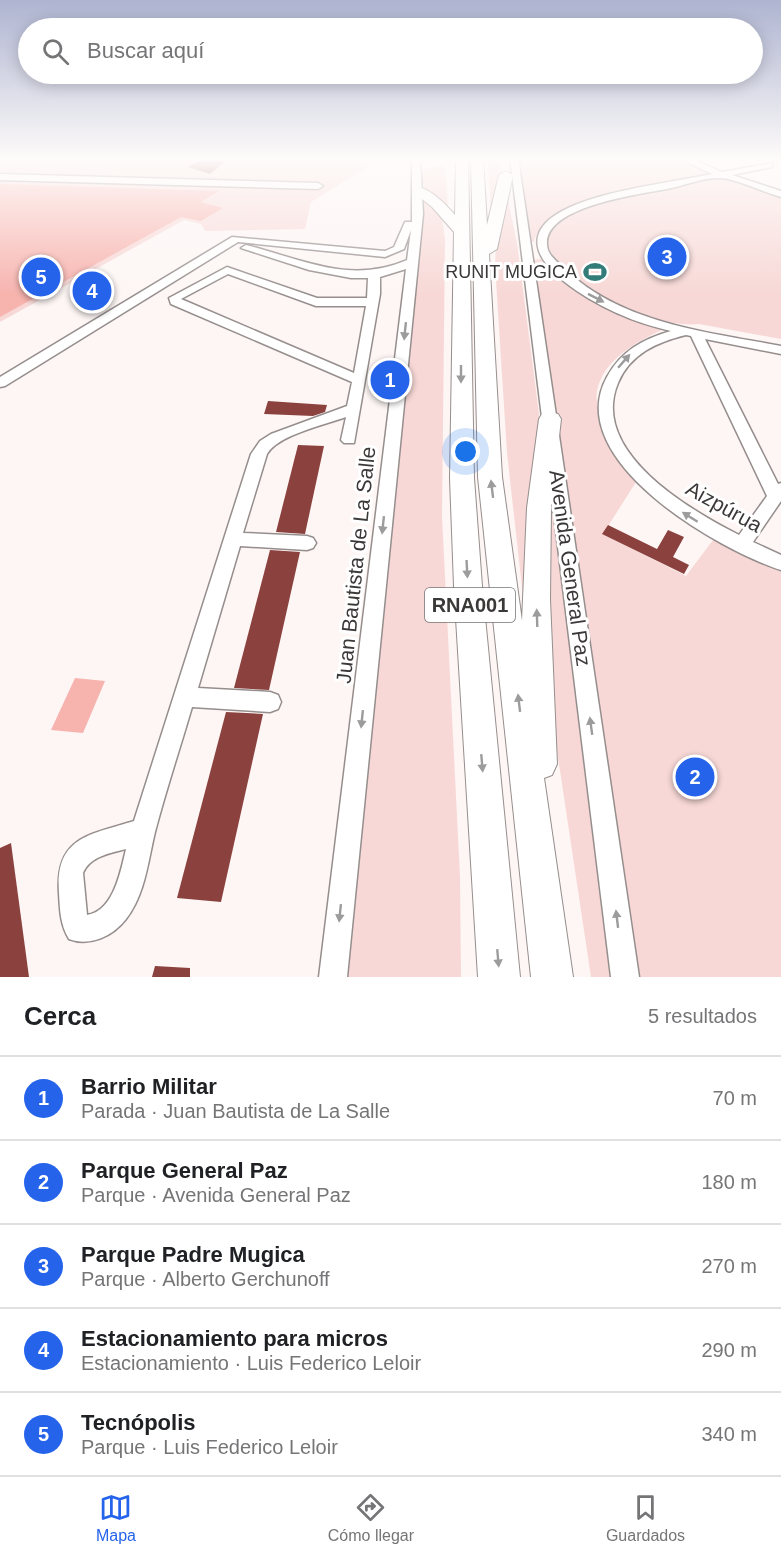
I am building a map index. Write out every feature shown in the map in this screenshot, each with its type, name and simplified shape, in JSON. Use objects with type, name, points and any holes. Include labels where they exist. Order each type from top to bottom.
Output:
[{"type":"highway","points":[[436,204],[462,231]]},
{"type":"highway","points":[[456,204],[462,231]]},
{"type":"highway","name":"RNA001","points":[[462,204],[462,478],[499,977]]},
{"type":"highway","name":"RNA001","points":[[479,204],[490,477],[540,865],[552,977]]},
{"type":"highway","points":[[482,274],[499,204]]},
{"type":"highway","points":[[540,865],[537,588],[539,508],[550,419]]},
{"type":"street","name":"Juan Bautista de La Salle","points":[[333,977],[418,204]]},
{"type":"street","name":"Avenida General Paz","points":[[520,204],[625,977]]},
{"type":"street","points":[[590,204],[561,215],[549,225],[541,240],[543,253],[567,280],[584,292],[645,320],[781,350]]},
{"type":"street","points":[[0,382],[232,242],[385,254],[403,245],[406,226],[418,214]]},
{"type":"street","points":[[232,242],[340,274],[374,276],[399,269],[413,262]]},
{"type":"street","points":[[527,252],[543,253]]},
{"type":"street","points":[[359,380],[175,301],[175,298],[223,271],[231,270],[316,302],[373,298]]},
{"type":"street","points":[[349,440],[373,298],[374,276]]},
{"type":"street","points":[[373,298],[385,281],[398,282],[410,290]]},
{"type":"street","points":[[692,332],[778,493],[742,544]]},
{"type":"street","name":"Aizpúrua","points":[[692,332],[649,342],[626,358],[607,390],[606,416],[611,432],[631,468],[688,517],[781,563]]},
{"type":"street","points":[[143,831],[91,848],[76,859],[70,872],[74,921],[79,929],[92,930],[106,922],[127,893],[143,831],[259,454],[265,444],[291,431],[354,409]]},
{"type":"street","points":[[233,539],[307,543]]},
{"type":"street","points":[[185,697],[270,702]]},
{"type":"shaded area","points":[[0,204],[311,204],[305,229],[205,231],[201,224],[184,220],[0,322]]},
{"type":"shaded area","points":[[0,204],[207,204],[223,208],[201,221],[181,217],[0,317]]},
{"type":"shaded area","points":[[424,204],[428,204],[442,218],[445,239],[442,516],[460,877],[461,977],[348,977]]},
{"type":"shaded area","points":[[503,204],[509,204],[517,243],[540,422],[527,596],[523,596],[507,453],[495,265],[496,244]]},
{"type":"shaded area","points":[[526,204],[578,204],[559,212],[543,226],[532,242]]},
{"type":"shaded area","points":[[599,204],[781,204],[781,339],[699,324],[662,321],[620,306],[581,283],[555,258],[549,249],[547,240],[550,233],[563,221],[581,210]]},
{"type":"shaded area","points":[[541,259],[582,294],[662,330],[622,353],[613,361],[600,380],[597,399],[603,427],[620,464],[636,482],[603,534],[686,576],[713,540],[781,572],[781,977],[639,977],[533,260]]},
{"type":"shaded area","points":[[546,488],[550,490],[610,977],[591,977],[550,704]]},
{"type":"shaded area","points":[[75,678],[105,681],[83,733],[51,730]]},
{"type":"building","points":[[268,401],[327,405],[325,412],[313,416],[264,414]]},
{"type":"building","points":[[298,445],[324,446],[305,534],[276,532]]},
{"type":"building","points":[[608,525],[657,549],[668,530],[684,537],[673,557],[689,565],[684,574],[602,534]]},
{"type":"building","points":[[270,550],[300,552],[269,690],[234,688]]},
{"type":"building","points":[[226,712],[263,714],[221,902],[177,898]]},
{"type":"building","points":[[11,843],[29,977],[0,977],[0,848]]},
{"type":"building","points":[[155,966],[190,968],[190,977],[152,977]]},
{"type":"place","name":"Parque Padre Mugica","points":[[667,257]]},
{"type":"place","name":"RUNIT MUGICA","points":[[595,272]]},
{"type":"place","name":"Tecnópolis","points":[[41,277]]},
{"type":"place","name":"Estacionamiento para micros","points":[[92,291]]},
{"type":"place","name":"Barrio Militar","points":[[390,380]]},
{"type":"place","name":"Parque General Paz","points":[[695,777]]}]
